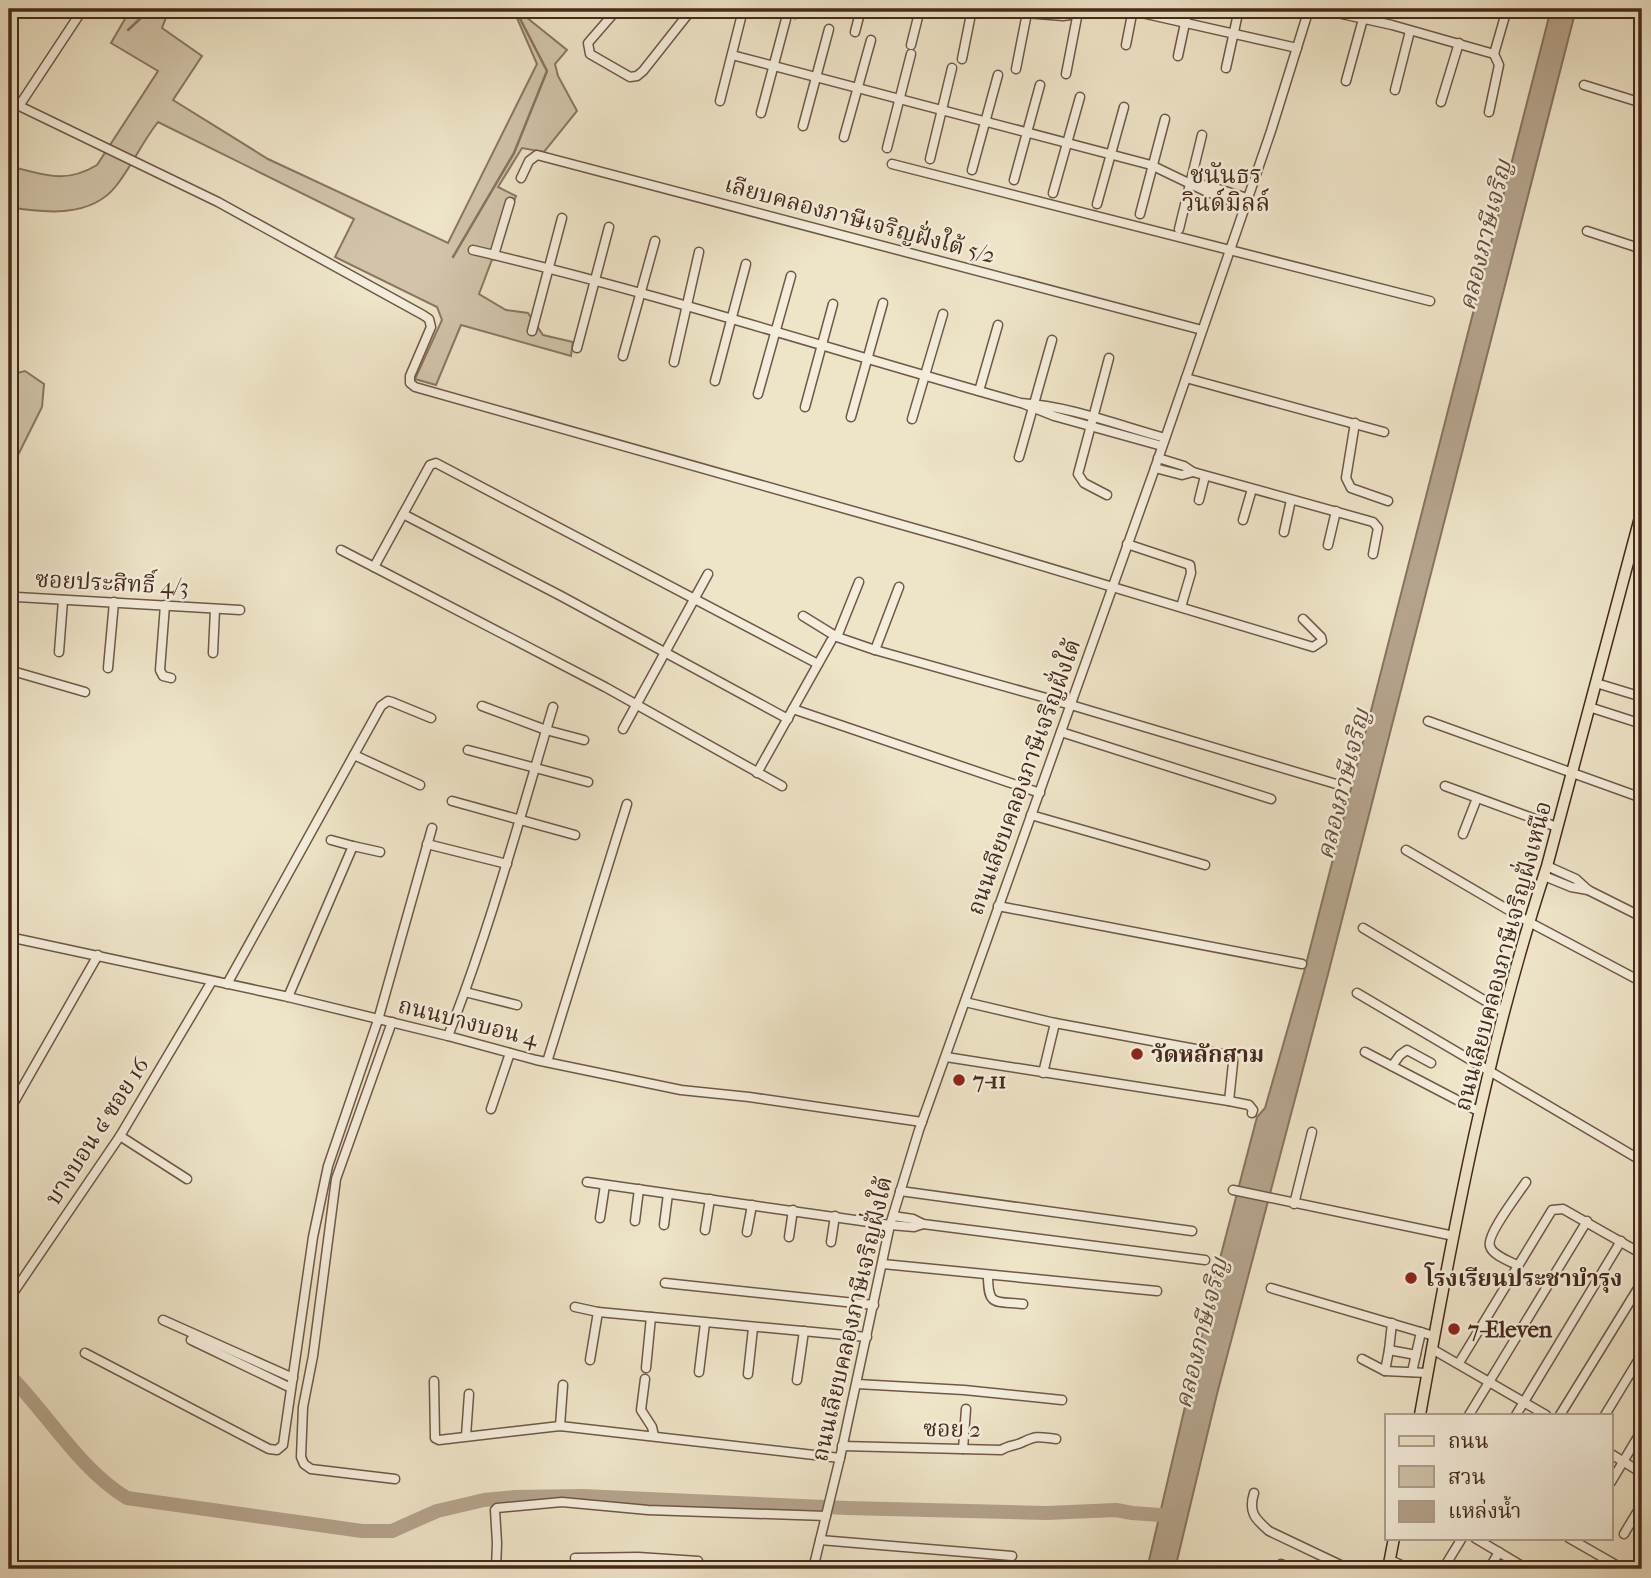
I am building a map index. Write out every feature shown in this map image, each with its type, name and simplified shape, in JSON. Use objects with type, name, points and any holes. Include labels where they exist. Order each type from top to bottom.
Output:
[{"type":"main road","name":"ถนนเลียบคลองภาษีเจริญฝั่งเหนือ","points":[[1420,1414],[1488,1071],[1547,866],[1642,510]]},
{"type":"main road","points":[[1389,1565],[1394,1540]]},
{"type":"street","points":[[19,106],[83,9]]},
{"type":"street","points":[[614,13],[588,43],[587,49],[590,54],[630,77],[638,76],[643,71],[691,9]]},
{"type":"street","points":[[855,32],[861,9]]},
{"type":"street","points":[[887,148],[920,9]]},
{"type":"street","points":[[962,59],[974,9],[1027,13],[1080,11],[1066,74]]},
{"type":"street","points":[[1126,45],[1130,9],[1297,48]]},
{"type":"street","points":[[1178,56],[1188,9]]},
{"type":"street","points":[[1226,68],[1240,9]]},
{"type":"street","name":"ถนนเลียบคลองภาษีเจริญฝั่งใต้","points":[[813,1569],[900,1191],[998,906],[1114,587],[1310,9]]},
{"type":"street","points":[[1319,9],[1494,54]]},
{"type":"street","points":[[1489,112],[1499,65],[1494,54],[1507,9]]},
{"type":"street","points":[[720,102],[743,10]]},
{"type":"street","points":[[1016,69],[1027,13]]},
{"type":"street","points":[[761,113],[786,19]]},
{"type":"street","points":[[1346,81],[1363,19]]},
{"type":"street","points":[[803,126],[829,29]]},
{"type":"street","points":[[1395,90],[1410,31]]},
{"type":"street","points":[[844,137],[871,40]]},
{"type":"street","points":[[1441,102],[1458,43]]},
{"type":"street","points":[[732,55],[1151,165],[1193,185],[1206,186],[1246,202]]},
{"type":"street","points":[[930,159],[952,68]]},
{"type":"street","points":[[972,170],[998,75]]},
{"type":"street","points":[[1014,180],[1040,85]]},
{"type":"street","points":[[1584,85],[1642,103]]},
{"type":"street","points":[[1053,193],[1080,97]]},
{"type":"street","points":[[9,101],[218,202],[423,315],[429,320],[431,327],[410,376],[410,383],[415,387],[1317,646],[1322,641],[1321,637],[1303,619]]},
{"type":"street","points":[[1097,204],[1124,107]]},
{"type":"street","points":[[1140,214],[1165,119]]},
{"type":"street","points":[[1179,229],[1193,185],[1202,135]]},
{"type":"street","name":"เลียบคลองภาษีเจริญฝั่งใต้ 5/2","points":[[521,178],[529,161],[537,155],[1202,330]]},
{"type":"street","points":[[892,164],[1430,301]]},
{"type":"street","points":[[494,255],[510,202]]},
{"type":"street","points":[[531,331],[562,218]]},
{"type":"street","points":[[577,348],[609,227]]},
{"type":"street","points":[[1587,230],[1642,249]]},
{"type":"street","points":[[623,356],[655,241]]},
{"type":"street","points":[[473,250],[550,268],[730,318],[1163,442]]},
{"type":"street","points":[[674,362],[699,252]]},
{"type":"street","points":[[715,381],[746,264]]},
{"type":"street","points":[[758,394],[791,276]]},
{"type":"street","points":[[851,417],[883,303]]},
{"type":"street","points":[[805,407],[833,304]]},
{"type":"street","points":[[912,419],[943,314]]},
{"type":"street","points":[[979,391],[998,325]]},
{"type":"street","points":[[1019,457],[1052,340]]},
{"type":"street","points":[[1107,495],[1084,483],[1078,474],[1109,358]]},
{"type":"street","points":[[1186,378],[1384,432]]},
{"type":"street","points":[[1355,423],[1347,484],[1351,488],[1388,501]]},
{"type":"street","points":[[1158,458],[1205,476],[1376,524],[1378,528],[1373,554]]},
{"type":"street","points":[[374,567],[430,465],[436,463],[818,664]]},
{"type":"street","points":[[1155,468],[1182,475],[1193,472]]},
{"type":"street","points":[[1199,500],[1205,476]]},
{"type":"street","points":[[1243,520],[1252,488]]},
{"type":"street","points":[[1284,532],[1291,499]]},
{"type":"street","points":[[1328,545],[1336,512]]},
{"type":"street","points":[[403,514],[788,719]]},
{"type":"street","points":[[1127,544],[1190,565],[1191,573],[1181,607]]},
{"type":"street","points":[[341,550],[636,705],[782,786]]},
{"type":"street","points":[[1631,550],[1642,554]]},
{"type":"street","points":[[623,729],[708,574]]},
{"type":"street","points":[[757,773],[834,639],[859,582]]},
{"type":"street","points":[[875,650],[900,587]]},
{"type":"street","name":"ซอยประสิทธิ์ 4/3","points":[[9,628],[13,598],[240,610]]},
{"type":"street","points":[[59,652],[63,600]]},
{"type":"street","points":[[108,668],[114,602]]},
{"type":"street","points":[[165,605],[160,670],[163,676],[171,678]]},
{"type":"street","points":[[213,653],[215,609]]},
{"type":"street","points":[[803,616],[834,639],[1071,705],[1336,784]]},
{"type":"street","points":[[9,670],[85,692]]},
{"type":"street","points":[[1595,683],[1642,697]]},
{"type":"street","points":[[227,984],[381,706],[388,701],[431,718]]},
{"type":"street","points":[[482,706],[546,730],[584,740]]},
{"type":"street","points":[[447,1036],[465,992],[507,864],[553,707]]},
{"type":"street","points":[[1589,707],[1642,724]]},
{"type":"street","points":[[793,709],[1040,793]]},
{"type":"street","points":[[1428,721],[1642,798]]},
{"type":"street","points":[[1061,732],[1271,799]]},
{"type":"street","points":[[468,750],[588,782]]},
{"type":"street","points":[[354,755],[420,785]]},
{"type":"street","points":[[1445,786],[1557,827]]},
{"type":"street","points":[[1463,834],[1477,798]]},
{"type":"street","points":[[452,801],[575,835]]},
{"type":"street","points":[[547,1062],[627,804]]},
{"type":"street","points":[[1031,815],[1205,865]]},
{"type":"street","points":[[85,1353],[269,1449],[277,1450],[283,1445],[313,1237],[328,1166],[378,1020],[432,828]]},
{"type":"street","points":[[331,840],[380,852]]},
{"type":"street","points":[[427,844],[507,864]]},
{"type":"street","points":[[288,997],[354,846]]},
{"type":"street","points":[[1406,850],[1529,922],[1642,982]]},
{"type":"street","points":[[1547,866],[1576,879],[1588,890],[1642,917]]},
{"type":"street","points":[[1544,876],[1571,887],[1588,890]]},
{"type":"street","points":[[998,906],[1302,964]]},
{"type":"street","points":[[1363,928],[1504,1012]]},
{"type":"street","name":"ถนนบางบอน 4","points":[[9,937],[288,997],[547,1062],[681,1090],[922,1122]]},
{"type":"street","points":[[9,1111],[97,955]]},
{"type":"street","name":"บางบอน ๔ ซอย 16","points":[[9,1299],[120,1136],[212,981]]},
{"type":"street","points":[[465,992],[517,1005]]},
{"type":"street","points":[[1357,993],[1642,1161]]},
{"type":"street","points":[[965,1002],[1055,1023],[1231,1056],[1233,1063],[1229,1101]]},
{"type":"street","points":[[391,1022],[337,1179],[313,1356],[303,1407],[301,1457],[304,1464],[311,1469],[395,1479]]},
{"type":"street","points":[[1044,1073],[1055,1023]]},
{"type":"street","points":[[1392,1066],[1407,1050],[1431,1063]]},
{"type":"street","points":[[1365,1052],[1480,1112]]},
{"type":"street","points":[[491,1109],[510,1053]]},
{"type":"street","points":[[946,1057],[1229,1101],[1249,1105],[1252,1107],[1252,1113]]},
{"type":"street","points":[[1294,1204],[1312,1132]]},
{"type":"street","points":[[120,1136],[187,1179]]},
{"type":"street","points":[[587,1182],[835,1216],[913,1219],[923,1224],[1205,1260]]},
{"type":"street","points":[[1517,1265],[1495,1253],[1489,1242],[1526,1182]]},
{"type":"street","points":[[600,1218],[605,1185]]},
{"type":"street","points":[[635,1221],[639,1189]]},
{"type":"street","points":[[1235,1190],[1454,1236]]},
{"type":"street","points":[[900,1191],[1192,1231]]},
{"type":"street","points":[[664,1225],[668,1194]]},
{"type":"street","points":[[705,1230],[710,1199]]},
{"type":"street","points":[[747,1232],[752,1205]]},
{"type":"street","points":[[1459,1363],[1552,1210],[1563,1209],[1642,1254]]},
{"type":"street","points":[[789,1237],[793,1210]]},
{"type":"street","points":[[831,1242],[835,1216]]},
{"type":"street","points":[[1470,1414],[1587,1221]]},
{"type":"street","points":[[1517,1414],[1621,1241]]},
{"type":"street","points":[[883,1264],[1157,1291]]},
{"type":"street","points":[[988,1275],[990,1298],[997,1302],[1023,1304]]},
{"type":"street","points":[[1561,1414],[1642,1282]]},
{"type":"street","points":[[665,1283],[874,1305]]},
{"type":"street","points":[[1271,1288],[1434,1336]]},
{"type":"street","points":[[575,1307],[598,1312],[753,1328],[867,1337]]},
{"type":"street","points":[[590,1360],[598,1312]]},
{"type":"street","points":[[646,1368],[651,1317]]},
{"type":"street","points":[[163,1320],[293,1378]]},
{"type":"street","points":[[699,1371],[705,1323]]},
{"type":"street","points":[[1385,1371],[1392,1323]]},
{"type":"street","points":[[748,1374],[753,1328]]},
{"type":"street","points":[[797,1380],[804,1331]]},
{"type":"street","points":[[1412,1372],[1421,1332]]},
{"type":"street","points":[[191,1340],[291,1388]]},
{"type":"street","points":[[1432,1349],[1544,1414]]},
{"type":"street","points":[[1389,1350],[1416,1355]]},
{"type":"street","points":[[1606,1414],[1642,1354]]},
{"type":"street","points":[[1362,1359],[1385,1371],[1427,1374]]},
{"type":"street","points":[[645,1379],[641,1410],[652,1427],[654,1436]]},
{"type":"street","points":[[434,1381],[435,1438],[439,1440],[560,1426],[840,1458]]},
{"type":"street","points":[[857,1384],[964,1390],[1062,1400]]},
{"type":"street","points":[[560,1426],[563,1385]]},
{"type":"street","points":[[467,1436],[469,1394]]},
{"type":"street","points":[[963,1449],[966,1409]]},
{"type":"street","points":[[1612,1480],[1642,1430]]},
{"type":"street","name":"ซอย 2","points":[[842,1446],[1001,1450],[1009,1444],[1020,1444],[1034,1437],[1056,1439]]},
{"type":"street","points":[[1612,1455],[1642,1473]]},
{"type":"street","points":[[1254,1493],[1251,1502],[1254,1517],[1269,1531],[1349,1569]]},
{"type":"street","points":[[496,1569],[497,1508],[562,1502],[648,1510],[827,1511]]},
{"type":"street","points":[[1624,1534],[1642,1504]]},
{"type":"street","points":[[820,1540],[1012,1556]]},
{"type":"street","points":[[1443,1569],[1461,1540]]},
{"type":"street","points":[[1478,1540],[1527,1569]]},
{"type":"street","points":[[1572,1540],[1622,1569]]},
{"type":"street","points":[[1489,1569],[1499,1552]]},
{"type":"street","points":[[575,1558],[638,1557],[698,1561]]},
{"type":"street","points":[[598,1569],[601,1558]]},
{"type":"street","points":[[1281,1564],[1293,1569]]},
{"type":"street","points":[[1389,1565],[1410,1569]]},
{"type":"green space","points":[[124,9],[157,9],[167,15],[162,28],[202,56],[173,100],[268,159],[448,243],[537,64],[513,9],[516,9],[567,50],[555,64],[558,76],[577,111],[544,152],[522,148],[498,187],[516,196],[479,294],[506,310],[528,313],[543,335],[573,342],[571,356],[461,325],[436,385],[415,379],[442,320],[437,307],[335,257],[354,219],[158,122],[116,186],[94,204],[66,211],[9,207],[9,166],[64,176],[74,175],[97,165],[158,71],[111,43],[129,12]]},
{"type":"green space","points":[[25,371],[44,384],[42,407],[17,457],[9,489],[9,375]]},
{"type":"water","points":[[1551,9],[1576,9],[1327,978],[1217,1394],[1175,1569],[1147,1569],[1217,1270],[1257,1117],[1265,1108],[1304,972]]},
{"type":"waterway","points":[[128,30],[143,16],[166,9]]},
{"type":"waterway","points":[[453,257],[514,153],[547,71],[515,9]]},
{"type":"waterway","points":[[9,1375],[79,1457],[127,1498],[362,1531],[392,1531],[437,1511],[484,1500],[515,1497],[583,1496],[847,1508],[1047,1513],[1116,1510],[1174,1516]]},
{"type":"place","name":"วัดหลักสาม","points":[[1137,1054]]},
{"type":"place","name":"7-11","points":[[959,1080]]},
{"type":"place","name":"โรงเรียนประชาบำรุง","points":[[1411,1278]]},
{"type":"place","name":"7-Eleven","points":[[1454,1329]]},
{"type":"district","name":"ชนันธร วินด์มิลล์","points":[[1226,189]]},
{"type":"water label","name":"คลองภาษีเจริญ","points":[[1485,235]]},
{"type":"water label","name":"คลองภาษีเจริญ","points":[[1343,784]]},
{"type":"water label","name":"คลองภาษีเจริญ","points":[[1201,1333]]}]
